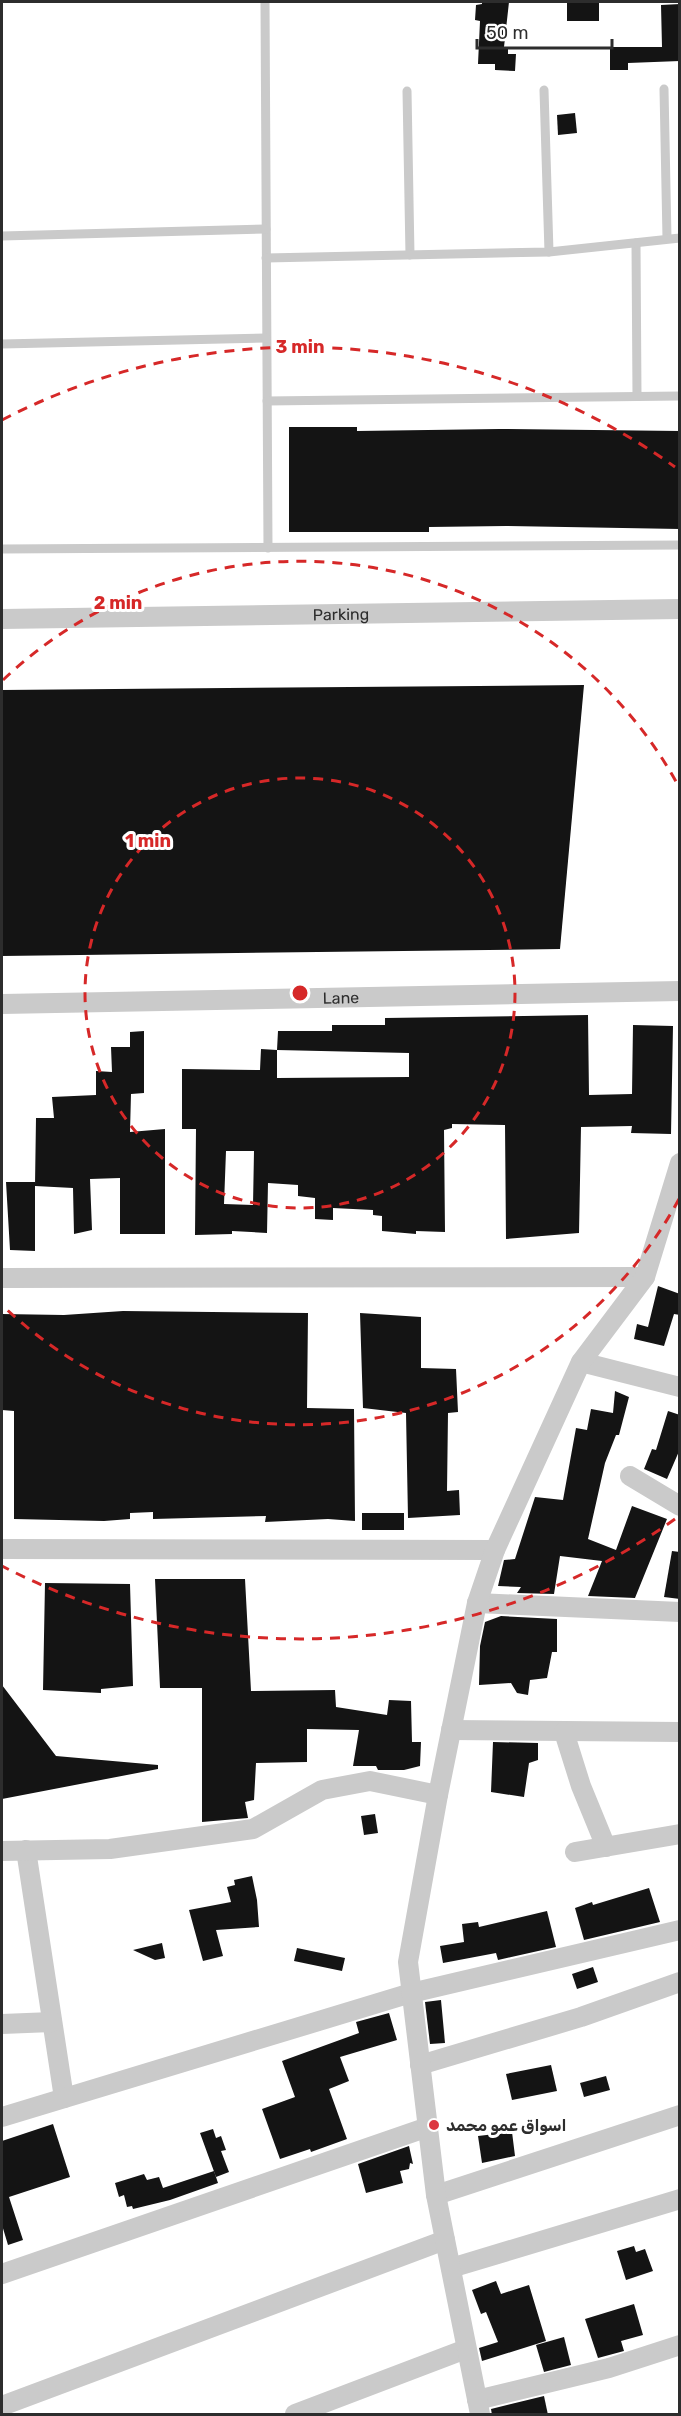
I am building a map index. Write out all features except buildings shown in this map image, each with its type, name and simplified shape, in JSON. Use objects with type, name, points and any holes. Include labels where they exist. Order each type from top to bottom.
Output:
[{"type":"street","name":"Parking","points":[[2,619],[680,609]]},
{"type":"street","name":"Lane","points":[[2,1004],[680,991]]},
{"type":"street","points":[[680,1163],[645,1277],[581,1362],[495,1550],[477,1603],[438,1795],[408,1962],[436,2195],[478,2407],[680,2345]]},
{"type":"street","points":[[2,1278],[645,1277]]},
{"type":"street","points":[[581,1362],[680,1387]]},
{"type":"street","points":[[630,1476],[680,1506]]},
{"type":"street","points":[[2,1549],[495,1550]]},
{"type":"street","points":[[477,1603],[680,1612]]},
{"type":"street","points":[[451,1730],[680,1732]]},
{"type":"street","points":[[564,1732],[581,1786],[606,1846]]},
{"type":"street","points":[[2,1851],[110,1849],[253,1829],[322,1790],[369,1781],[438,1795]]},
{"type":"street","points":[[575,1852],[680,1834]]},
{"type":"street","points":[[26,1850],[64,2098]]},
{"type":"street","points":[[2,2117],[411,1993],[680,1930]]},
{"type":"street","points":[[420,2065],[581,2017],[680,1982]]},
{"type":"street","points":[[2,2024],[52,2022]]},
{"type":"street","points":[[436,2195],[680,2115]]},
{"type":"street","points":[[2,2274],[428,2127]]},
{"type":"street","points":[[451,2268],[680,2199]]},
{"type":"street","points":[[2,2406],[445,2240]]},
{"type":"street","points":[[295,2415],[466,2349]]},
{"type":"lane","points":[[265,2],[268,548]]},
{"type":"lane","points":[[663,89],[667,238]]},
{"type":"lane","points":[[544,90],[549,252]]},
{"type":"lane","points":[[407,91],[410,255]]},
{"type":"lane","points":[[2,236],[266,229]]},
{"type":"lane","points":[[266,258],[549,252],[680,238]]},
{"type":"lane","points":[[636,243],[637,396]]},
{"type":"lane","points":[[2,344],[267,338]]},
{"type":"lane","points":[[267,401],[680,396]]},
{"type":"lane","points":[[2,549],[680,544]]},
{"type":"place","name":"اسواق عمو محمد","points":[[434,2125]]}]
